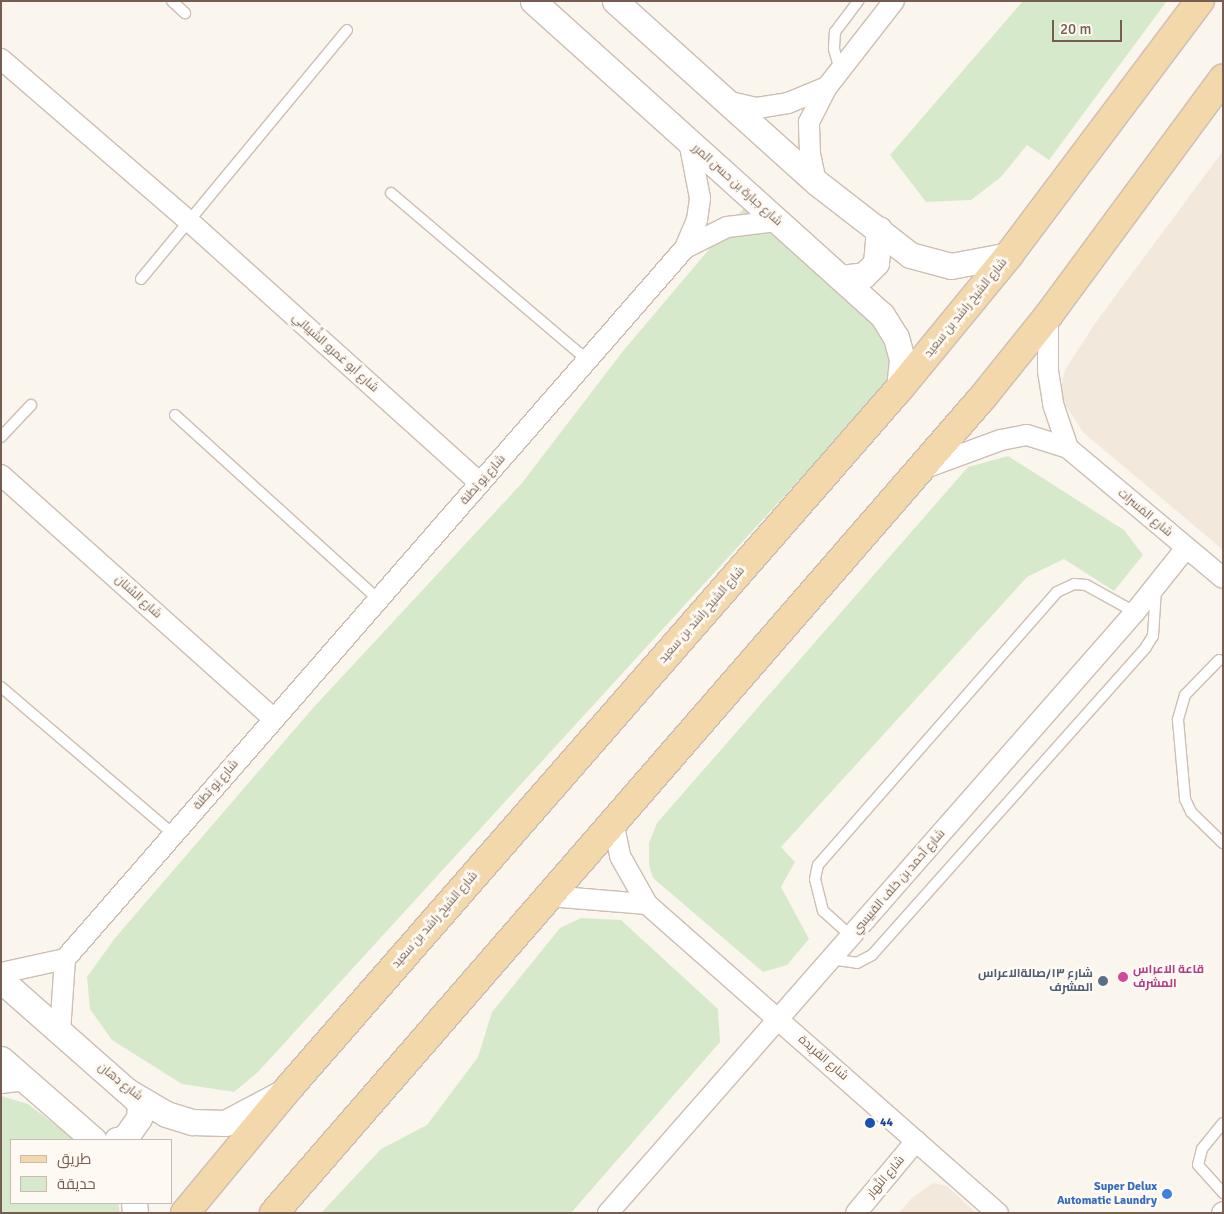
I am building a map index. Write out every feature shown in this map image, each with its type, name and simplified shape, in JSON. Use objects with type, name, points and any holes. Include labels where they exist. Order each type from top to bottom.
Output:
[{"type":"main road","name":"شارع الشيخ راشد بن سعيد","points":[[185,1213],[287,1090],[899,389],[1009,255],[1200,1]]},
{"type":"main road","points":[[274,1213],[920,470],[1048,316],[1223,79]]},
{"type":"street","name":"شارع جبارة بن حسن المرر","points":[[533,1],[882,315],[896,337],[902,360],[899,389]]},
{"type":"street","points":[[615,1],[816,182],[879,229],[910,255],[951,266],[1009,255]]},
{"type":"street","points":[[816,182],[810,154],[809,122],[827,86],[894,1]]},
{"type":"street","name":"شارع أبو عَمرو الشَّيبانِي","points":[[1,59],[190,222],[480,483]]},
{"type":"street","points":[[726,101],[757,108],[780,105],[827,86]]},
{"type":"street","name":"شارع يَو بُطنة","points":[[65,959],[685,248],[696,220],[700,198],[689,141]]},
{"type":"street","name":"شارع يَو بُطنة","points":[[685,248],[727,227],[777,221]]},
{"type":"street","points":[[841,278],[864,275],[876,263],[879,229]]},
{"type":"street","points":[[1048,316],[1048,371],[1054,407],[1068,448]]},
{"type":"street","name":"شارع المَسرات","points":[[920,470],[992,443],[1027,435],[1068,448],[1223,578]]},
{"type":"street","name":"شارع السِّنان","points":[[1,475],[274,719]]},
{"type":"street","name":"شارع أحمد بن خلف القبيسي","points":[[608,1213],[780,1020],[830,959],[1135,612],[1186,548]]},
{"type":"street","name":"شارع الفَرِيدة","points":[[613,822],[620,856],[647,904],[998,1213]]},
{"type":"street","points":[[549,896],[647,904]]},
{"type":"street","points":[[1,973],[65,959],[60,1032]]},
{"type":"street","name":"شارع دِهان","points":[[1,980],[127,1091],[166,1114],[193,1122],[224,1123],[287,1090]]},
{"type":"street","points":[[1,1059],[13,1082],[93,1139]]},
{"type":"street","points":[[121,1139],[125,1138],[139,1118],[140,1103],[127,1091]]},
{"type":"street","name":"شارع النَّهار","points":[[856,1213],[916,1140]]},
{"type":"lane","points":[[172,1],[185,13]]},
{"type":"lane","points":[[840,70],[834,49],[835,32],[858,1]]},
{"type":"lane","points":[[141,279],[190,222],[346,30]]},
{"type":"lane","points":[[391,193],[587,360]]},
{"type":"lane","points":[[1,437],[31,405]]},
{"type":"lane","points":[[175,415],[378,600]]},
{"type":"lane","points":[[851,936],[823,911],[815,879],[818,865],[1057,592],[1074,584],[1086,585],[1135,612]]},
{"type":"lane","points":[[830,959],[857,962],[872,955],[1146,647],[1155,624],[1156,587]]},
{"type":"lane","points":[[1222,660],[1185,696],[1178,720],[1185,799],[1191,812],[1223,843]]},
{"type":"lane","points":[[1,687],[173,834]]},
{"type":"lane","points":[[1223,1123],[1202,1150],[1198,1165],[1223,1194]]},
{"type":"shaded area","points":[[1223,151],[1223,550],[1084,433],[1065,405],[1061,387],[1065,370],[1096,322]]},
{"type":"shaded area","points":[[933,1183],[947,1186],[976,1213],[899,1213],[912,1198]]},
{"type":"green space","points":[[1023,1],[1167,1],[1049,160],[1027,145],[1001,177],[971,200],[926,202],[890,155]]},
{"type":"green space","points":[[750,201],[875,312],[895,375],[258,1072],[234,1092],[182,1084],[112,1040],[90,1009],[87,977],[115,938],[313,708],[522,483],[623,351]]},
{"type":"green space","points":[[1008,456],[1124,530],[1143,555],[1114,591],[1064,559],[1027,577],[781,847],[795,862],[781,887],[809,939],[787,965],[763,972],[653,878],[649,865],[649,843],[657,823],[968,467]]},
{"type":"green space","points":[[581,918],[621,920],[718,1009],[720,1042],[571,1213],[321,1213],[381,1149],[427,1125],[478,1057],[492,1012],[560,928]]},
{"type":"green space","points":[[1,1096],[28,1104],[74,1139],[10,1139],[10,1204],[118,1204],[120,1213],[1,1213]]},
{"type":"place","name":"قاعة الاعراس المشرف","points":[[1123,977]]},
{"type":"place","name":"شارع ١٣/صالةالاعراس المشرف","points":[[1103,981]]},
{"type":"place","name":"44","points":[[870,1123]]},
{"type":"place","name":"Super Delux Automatic Laundry","points":[[1167,1194]]}]
